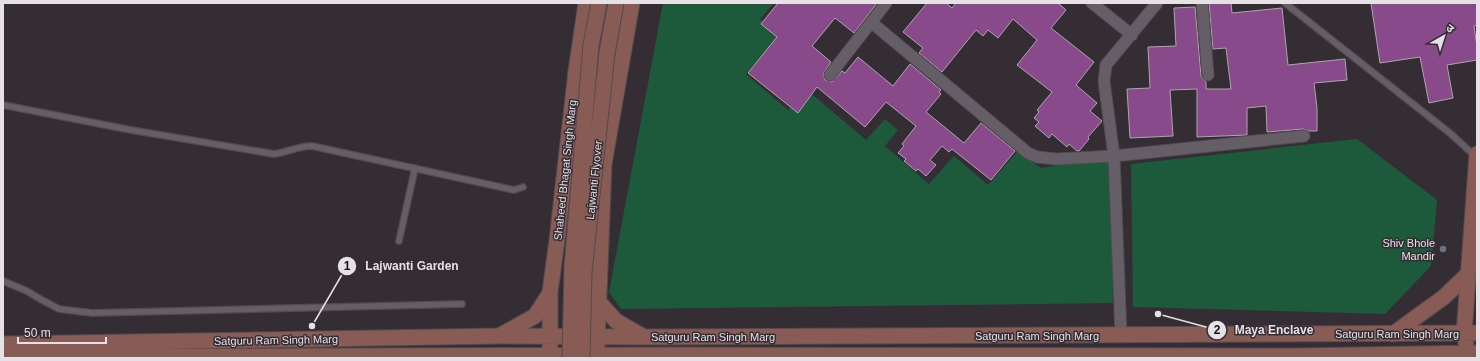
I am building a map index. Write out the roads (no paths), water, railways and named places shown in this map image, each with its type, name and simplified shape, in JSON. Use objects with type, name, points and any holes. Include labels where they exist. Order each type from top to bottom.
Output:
[{"type":"main road","name":"Shaheed Bhagat Singh Marg","points":[[550,357],[550,292],[576,71],[586,3]]},
{"type":"main road","name":"Lajwanti Flyover","points":[[570,358],[572,267],[590,52],[599,3]]},
{"type":"main road","name":"Lajwanti Flyover","points":[[592,357],[584,272],[607,53],[616,3]]},
{"type":"main road","points":[[592,357],[598,337],[604,164],[632,3]]},
{"type":"main road","points":[[1473,355],[1470,334],[1468,274],[1476,155]]},
{"type":"main road","points":[[1393,334],[1444,297],[1468,274]]},
{"type":"main road","points":[[499,336],[535,316],[550,292],[559,306],[591,311],[599,302]]},
{"type":"main road","points":[[599,302],[616,321],[645,337]]},
{"type":"main road","name":"Satguru Ram Singh Marg","points":[[3,344],[499,336],[645,337],[1470,334]]},
{"type":"main road","name":"Satguru Ram Singh Marg","points":[[16,358],[1295,357],[1473,355]]},
{"type":"street","points":[[830,75],[886,3]]},
{"type":"street","points":[[1092,3],[1132,35]]},
{"type":"street","points":[[1120,335],[1114,156],[1104,81],[1106,65],[1157,3]]},
{"type":"street","points":[[1202,3],[1208,75]]},
{"type":"street","points":[[871,22],[1028,153],[1037,157],[1056,159],[1114,156],[1304,136]]},
{"type":"lane","points":[[1285,3],[1476,155]]},
{"type":"lane","points":[[3,105],[131,130],[274,154],[283,153],[302,146],[312,146],[514,190],[523,187]]},
{"type":"lane","points":[[399,241],[416,168]]},
{"type":"lane","points":[[3,281],[27,291],[60,309],[92,313],[462,304]]},
{"type":"place","name":"Shiv Bhole Mandir","points":[[1443,249]]},
{"type":"place","name":"Maya Enclave","points":[[1158,314]]},
{"type":"place","name":"Lajwanti Garden","points":[[312,326]]}]
